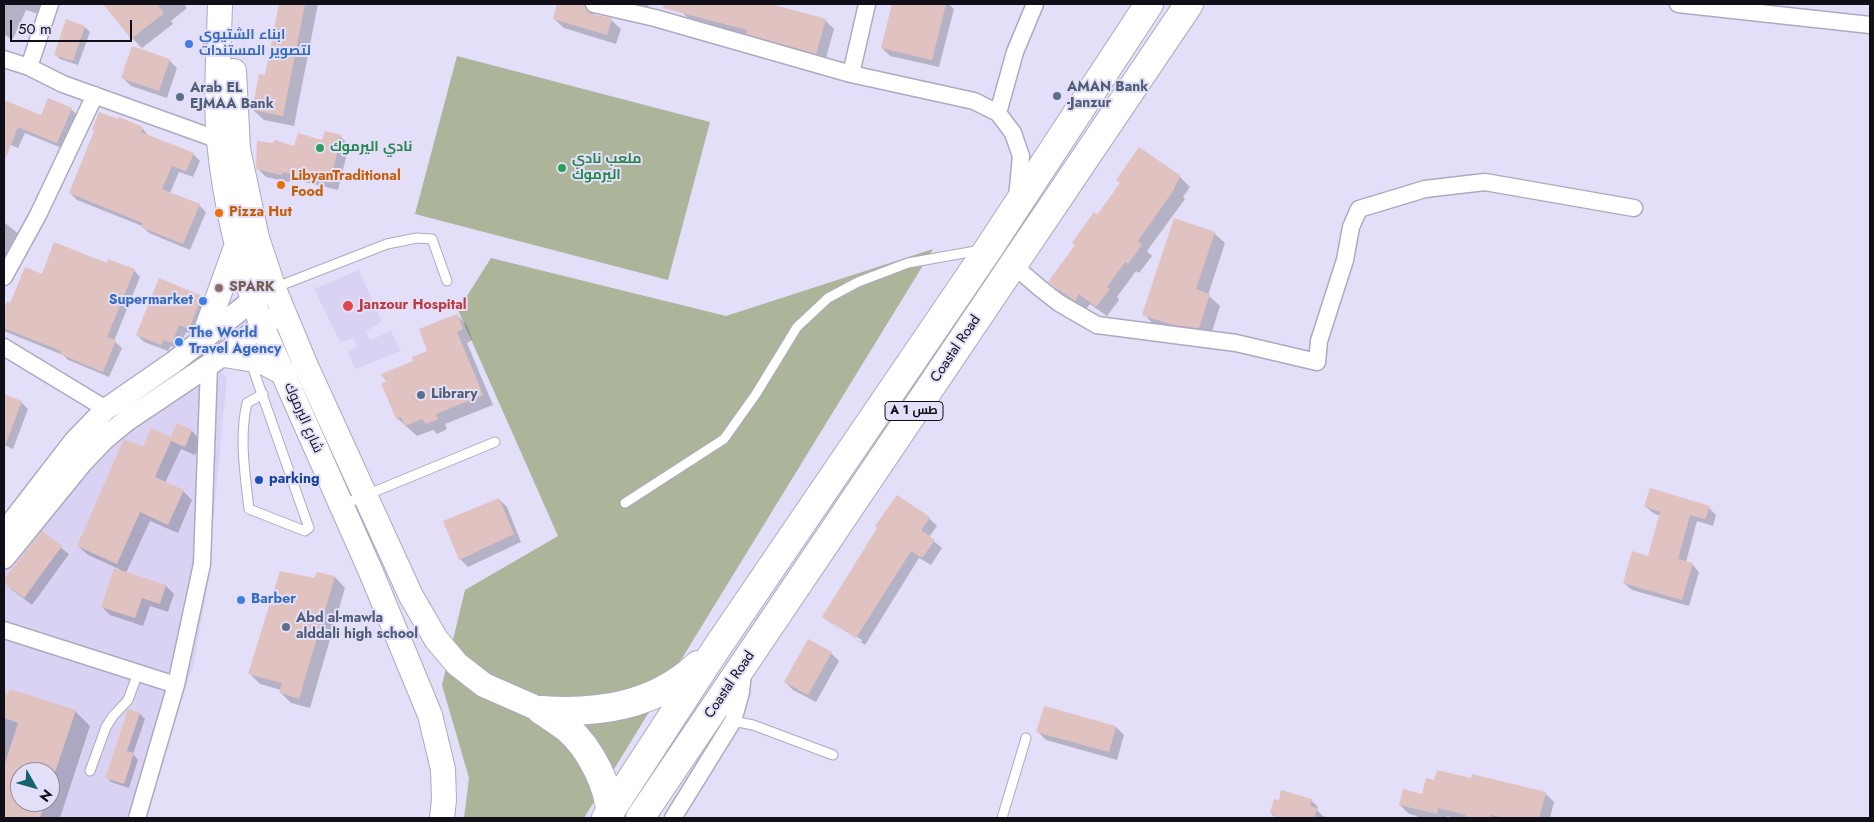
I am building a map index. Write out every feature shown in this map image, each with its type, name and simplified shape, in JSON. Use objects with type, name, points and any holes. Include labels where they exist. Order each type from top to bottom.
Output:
[{"type":"highway","name":"A 1 طس","points":[[609,816],[716,649],[1016,208],[1149,4]]},
{"type":"highway","name":"Coastal Road","points":[[640,818],[1189,4]]},
{"type":"highway","points":[[541,710],[573,712],[605,709],[636,701],[666,688],[686,675],[716,649]]},
{"type":"highway","points":[[541,710],[568,729],[589,753],[603,781],[609,816]]},
{"type":"main road","name":"شارع اليرموك","points":[[220,4],[219,140],[226,192],[252,300],[372,572],[430,715],[443,769],[444,800],[442,818]]},
{"type":"main road","name":"شارع اليرموك","points":[[234,4],[234,68],[238,148],[256,238],[274,289],[310,374],[411,596],[436,639],[457,664],[484,685],[541,710]]},
{"type":"main road","points":[[203,339],[237,244]]},
{"type":"main road","points":[[216,360],[261,361],[284,373]]},
{"type":"street","points":[[29,67],[50,4]]},
{"type":"street","points":[[594,4],[658,11],[851,74],[974,101],[998,113],[1013,134],[1021,156],[1016,208]]},
{"type":"street","points":[[851,74],[866,4]]},
{"type":"street","points":[[998,113],[1015,52],[1035,4]]},
{"type":"street","points":[[1678,4],[1870,25]]},
{"type":"street","points":[[4,58],[29,67],[63,84],[219,140]]},
{"type":"street","points":[[4,277],[38,215],[95,96]]},
{"type":"street","points":[[1013,265],[1053,299],[1097,325],[1236,343],[1317,362],[1319,341],[1345,260],[1351,227],[1359,208],[1425,189],[1484,182],[1634,208]]},
{"type":"street","points":[[4,533],[76,441],[106,409],[174,362],[252,300],[274,289]]},
{"type":"street","points":[[4,558],[82,462],[104,439],[127,420],[284,312]]},
{"type":"street","points":[[4,347],[106,409]]},
{"type":"street","points":[[137,818],[176,685],[202,564],[216,360]]},
{"type":"street","points":[[4,630],[176,685]]},
{"type":"street","points":[[673,818],[733,721],[741,692],[744,663]]},
{"type":"lane","points":[[274,289],[387,244],[417,238],[432,239],[448,281]]},
{"type":"lane","points":[[625,503],[724,439],[756,394],[797,327],[828,298],[858,282],[908,263],[989,248]]},
{"type":"lane","points":[[250,360],[263,394],[309,528],[305,531],[249,509],[243,459],[244,418],[247,403],[263,394]]},
{"type":"lane","points":[[341,505],[495,442]]},
{"type":"lane","points":[[90,771],[106,727],[113,716],[128,700],[138,673]]},
{"type":"lane","points":[[733,721],[753,724],[833,755]]},
{"type":"lane","points":[[1002,818],[1026,738]]},
{"type":"shaded area","name":"Janzour Hospital","points":[[359,270],[382,322],[366,331],[370,340],[391,331],[401,351],[355,369],[348,352],[357,347],[353,338],[340,342],[314,289]]},
{"type":"shaded area","points":[[217,369],[227,377],[207,589],[193,668],[135,818],[4,818],[4,569],[114,436]]},
{"type":"green space","name":"ملعب نادي اليرموك","points":[[457,56],[710,122],[668,280],[415,214]]},
{"type":"green space","points":[[933,249],[584,818],[464,818],[469,778],[442,685],[465,590],[558,536],[458,310],[491,258],[726,316]]},
{"type":"building","points":[[103,4],[157,4],[164,13],[131,39]]},
{"type":"building","points":[[279,4],[305,4],[283,116],[252,110],[259,74],[265,75]]},
{"type":"building","points":[[557,4],[584,4],[587,11],[591,14],[612,18],[607,35],[553,19]]},
{"type":"building","points":[[664,4],[771,4],[826,19],[816,54],[746,34],[747,30],[663,8]]},
{"type":"building","points":[[892,4],[946,4],[932,60],[881,48]]},
{"type":"building","points":[[66,19],[85,26],[73,61],[54,55]]},
{"type":"building","points":[[132,46],[170,59],[159,91],[121,78]]},
{"type":"building","points":[[48,98],[72,108],[57,143],[18,127],[4,162],[4,100],[41,115]]},
{"type":"building","points":[[99,112],[118,119],[119,117],[143,127],[141,132],[194,153],[186,171],[172,166],[162,189],[200,204],[183,244],[141,227],[143,223],[69,193],[94,131],[92,130]]},
{"type":"building","points":[[325,131],[341,135],[330,183],[284,172],[281,175],[256,169],[257,141],[272,143],[275,140],[294,146],[298,133],[322,140]]},
{"type":"building","points":[[1139,147],[1181,176],[1175,188],[1138,241],[1142,245],[1128,264],[1125,262],[1107,287],[1110,289],[1096,307],[1079,294],[1075,301],[1048,282],[1075,245],[1072,243],[1094,212],[1097,215],[1120,183],[1116,180]]},
{"type":"building","points":[[1174,218],[1215,232],[1196,289],[1210,294],[1199,328],[1173,325],[1142,315]]},
{"type":"building","points":[[54,242],[107,263],[108,259],[135,269],[107,337],[116,340],[103,372],[60,354],[61,351],[4,328],[4,309],[7,301],[10,303],[25,267],[42,274]]},
{"type":"building","points":[[159,278],[202,296],[189,329],[179,325],[172,343],[164,340],[161,345],[136,335]]},
{"type":"building","points":[[457,314],[463,329],[457,332],[483,395],[436,414],[438,419],[426,424],[422,419],[405,426],[401,417],[396,419],[381,383],[386,382],[381,374],[413,361],[412,357],[427,351],[419,329]]},
{"type":"building","points":[[4,394],[22,401],[5,445],[4,445]]},
{"type":"building","points":[[177,423],[192,430],[185,447],[171,441],[155,477],[184,490],[168,525],[140,512],[117,564],[77,546],[124,439],[143,446],[151,428],[171,437]]},
{"type":"building","points":[[1650,488],[1710,506],[1705,519],[1690,515],[1678,559],[1693,563],[1682,600],[1623,583],[1632,551],[1648,556],[1660,512],[1644,506]]},
{"type":"building","points":[[897,495],[930,517],[921,530],[935,540],[922,558],[911,551],[856,638],[822,617],[877,528],[875,526]]},
{"type":"building","points":[[499,498],[514,534],[459,560],[443,521]]},
{"type":"building","points":[[42,531],[62,546],[24,598],[4,583],[4,579]]},
{"type":"building","points":[[114,568],[166,585],[160,604],[142,598],[135,618],[101,607]]},
{"type":"building","points":[[280,571],[314,578],[317,572],[335,576],[299,699],[279,692],[282,683],[248,674]]},
{"type":"building","points":[[808,639],[832,652],[808,695],[784,682]]},
{"type":"building","points":[[10,689],[76,710],[58,762],[10,762],[10,812],[42,812],[40,818],[4,818],[4,766],[18,723],[4,718],[4,692],[8,694]]},
{"type":"building","points":[[1044,706],[1116,726],[1109,752],[1036,732]]},
{"type":"building","points":[[128,709],[140,713],[127,751],[134,753],[124,784],[105,778]]},
{"type":"building","points":[[1437,770],[1471,778],[1472,774],[1546,792],[1539,818],[1505,818],[1491,815],[1490,818],[1465,818],[1466,815],[1438,808],[1437,814],[1399,805],[1403,789],[1422,794],[1426,778],[1434,780]]},
{"type":"building","points":[[1281,790],[1312,799],[1310,806],[1317,808],[1314,818],[1273,818],[1275,814],[1270,813],[1274,799],[1279,800]]},
{"type":"place","name":"ابناء الشتيوي لتصوير المستندات","points":[[189,44]]},
{"type":"place","name":"AMAN Bank -Janzur","points":[[1057,96]]},
{"type":"place","name":"Arab EL EJMAA Bank","points":[[180,97]]},
{"type":"place","name":"نادي اليرموك","points":[[320,148]]},
{"type":"place","name":"ملعب نادي اليرموك","points":[[562,168]]},
{"type":"place","name":"LibyanTraditional Food","points":[[281,185]]},
{"type":"place","name":"Pizza Hut","points":[[219,213]]},
{"type":"place","name":"SPARK","points":[[219,288]]},
{"type":"place","name":"Supermarket","points":[[203,301]]},
{"type":"place","name":"Janzour Hospital","points":[[348,306]]},
{"type":"place","name":"The World Travel Agency","points":[[179,342]]},
{"type":"place","name":"Library","points":[[421,395]]},
{"type":"place","name":"parking","points":[[259,480]]},
{"type":"place","name":"Barber","points":[[241,600]]},
{"type":"place","name":"Abd al-mawla alddali high school","points":[[286,627]]}]
